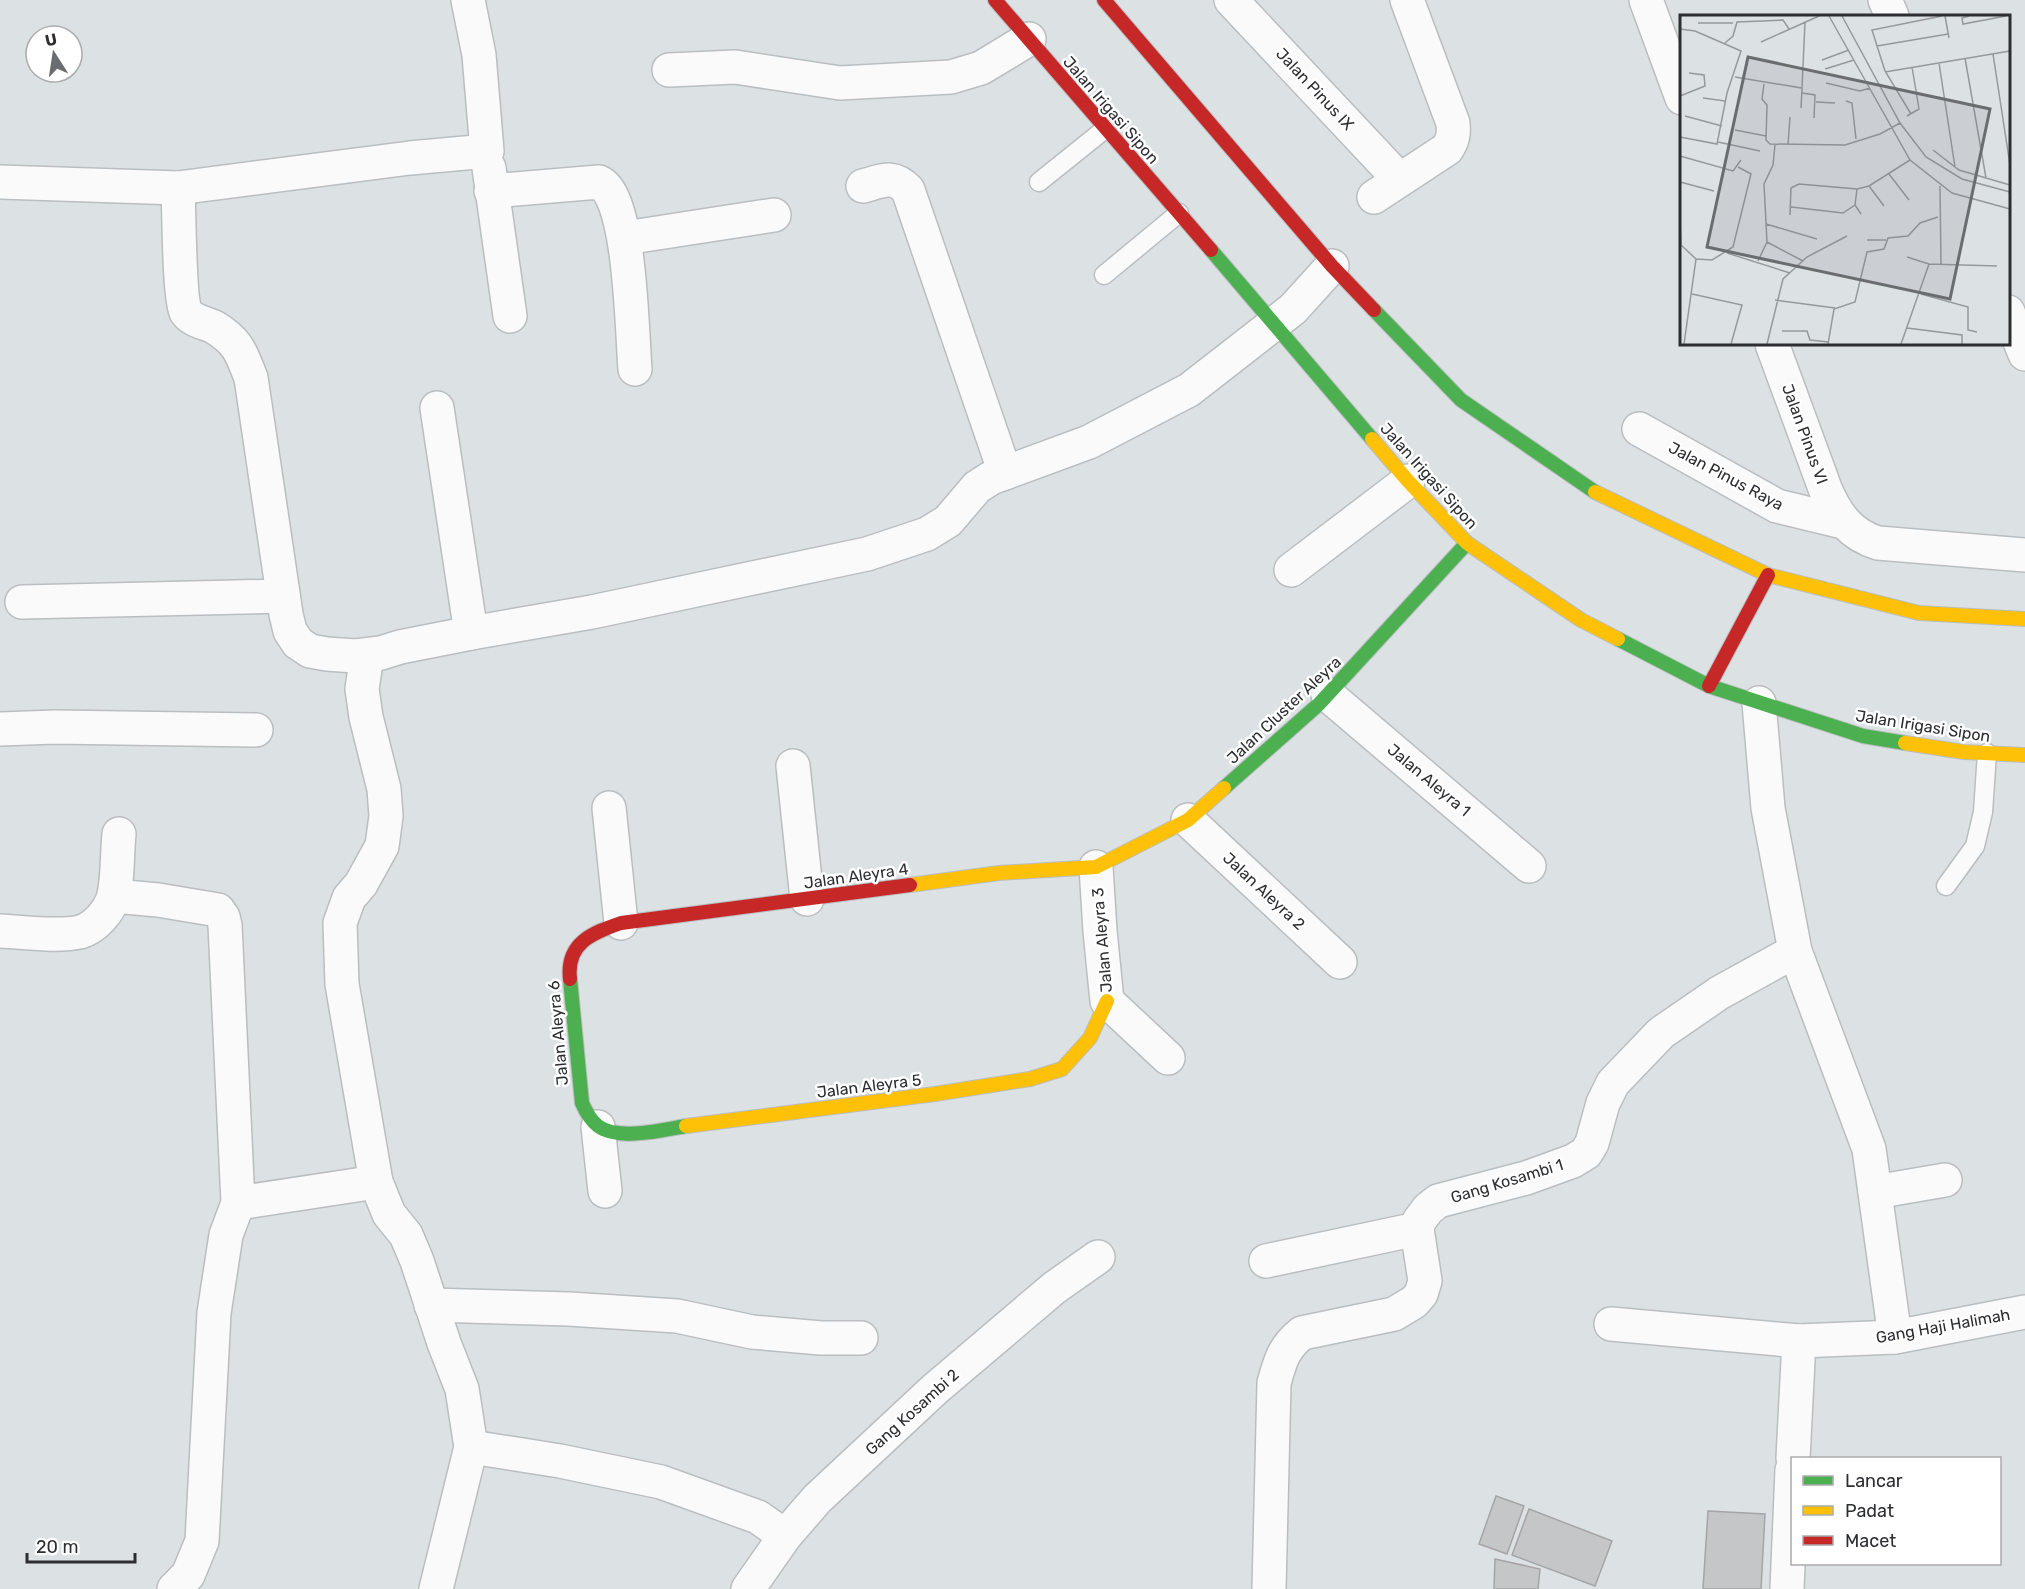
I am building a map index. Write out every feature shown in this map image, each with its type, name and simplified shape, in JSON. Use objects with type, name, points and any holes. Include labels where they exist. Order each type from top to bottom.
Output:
[{"type":"street","points":[[468,0],[479,54],[491,191],[510,316]]},
{"type":"street","name":"Jalan Irigasi Sipon","points":[[995,0],[1179,213],[1292,308],[1408,481],[1467,543],[1581,620],[1709,686],[1863,736],[1964,752],[2025,755]]},
{"type":"street","points":[[1104,0],[1332,266],[1461,400],[1594,492],[1768,575],[1919,613],[2025,619]]},
{"type":"street","name":"Jalan Pinus IX","points":[[1231,0],[1386,188],[1447,149],[1454,133],[1453,123],[1407,0]]},
{"type":"street","points":[[1646,0],[1680,93]]},
{"type":"street","points":[[1885,0],[1892,15]]},
{"type":"street","points":[[669,70],[735,67],[840,83],[951,77],[981,69],[1029,39]]},
{"type":"street","points":[[0,182],[178,188],[410,158],[487,152]]},
{"type":"street","points":[[863,186],[891,179],[901,182],[908,190],[1005,473]]},
{"type":"street","points":[[491,191],[599,183],[605,185],[612,193],[625,238],[635,369]]},
{"type":"street","points":[[178,188],[186,312],[193,318],[215,328],[238,346],[250,378],[290,631],[298,643],[310,651],[327,654],[367,655],[471,633],[592,612],[867,554],[927,534],[948,520],[977,488],[991,478],[1089,442],[1189,390],[1292,308],[1332,266]]},
{"type":"street","points":[[625,238],[774,215]]},
{"type":"street","points":[[2010,317],[2025,354]]},
{"type":"street","name":"Jalan Pinus VI","points":[[1772,345],[1826,491],[1835,511],[1844,522]]},
{"type":"street","points":[[437,408],[471,633]]},
{"type":"street","name":"Jalan Pinus Raya","points":[[1639,429],[1777,506],[1844,522],[1867,540],[1878,543],[2025,555]]},
{"type":"street","points":[[1291,570],[1408,481]]},
{"type":"street","name":"Jalan Cluster Aleyra","points":[[1096,867],[1188,820],[1328,694],[1467,543]]},
{"type":"street","points":[[1709,686],[1768,575]]},
{"type":"street","points":[[22,602],[284,596]]},
{"type":"street","points":[[367,655],[362,689],[366,717],[384,789],[386,816],[382,846],[361,884],[349,898],[340,923],[342,984],[376,1182],[389,1214],[406,1235],[417,1261],[462,1389],[471,1447],[436,1589]]},
{"type":"street","name":"Jalan Aleyra 1","points":[[1328,694],[1529,866]]},
{"type":"street","points":[[1760,703],[1768,808],[1795,951],[1869,1149],[1895,1337]]},
{"type":"street","points":[[0,729],[256,730]]},
{"type":"street","points":[[793,766],[807,899]]},
{"type":"street","points":[[609,808],[621,923]]},
{"type":"street","name":"Jalan Aleyra 2","points":[[1188,820],[1340,962]]},
{"type":"street","points":[[0,932],[80,932],[92,927],[110,907],[114,896],[119,834]]},
{"type":"street","name":"Jalan Aleyra 4","points":[[621,923],[999,873],[1096,867]]},
{"type":"street","name":"Jalan Aleyra 3","points":[[1096,867],[1107,1001],[1168,1058]]},
{"type":"street","points":[[114,896],[218,910],[223,917],[238,1203],[226,1235],[214,1313],[202,1541],[188,1575],[174,1589]]},
{"type":"street","name":"Jalan Aleyra 6","points":[[598,1127],[587,1118],[582,1103],[569,972],[572,955],[578,944],[590,934],[621,923]]},
{"type":"street","name":"Gang Kosambi 1","points":[[1417,1229],[1419,1221],[1428,1209],[1438,1201],[1526,1179],[1573,1161],[1586,1153],[1592,1143],[1612,1083],[1661,1033],[1719,993],[1795,951]]},
{"type":"street","name":"Jalan Aleyra 5","points":[[598,1127],[615,1133],[636,1133],[935,1094],[1030,1079],[1062,1069],[1090,1038],[1107,1001]]},
{"type":"street","points":[[598,1127],[605,1191]]},
{"type":"street","points":[[1875,1192],[1946,1180]]},
{"type":"street","points":[[238,1203],[376,1182]]},
{"type":"street","points":[[1266,1261],[1417,1229],[1425,1281],[1421,1294],[1414,1302],[1394,1314],[1302,1334],[1290,1343],[1282,1357],[1274,1383],[1269,1589]]},
{"type":"street","name":"Gang Kosambi 2","points":[[748,1589],[785,1536],[816,1499],[935,1389],[1054,1288],[1098,1257]]},
{"type":"street","points":[[431,1305],[569,1309],[677,1316],[752,1332],[820,1338],[861,1338]]},
{"type":"street","name":"Gang Haji Halimah","points":[[1611,1324],[1799,1341],[1895,1337],[2025,1312]]},
{"type":"street","points":[[1793,1457],[1799,1341]]},
{"type":"street","points":[[471,1447],[560,1461],[661,1482],[758,1517],[785,1536]]},
{"type":"street","points":[[1787,1589],[1791,1494]]},
{"type":"lane","points":[[1039,182],[1105,129]]},
{"type":"lane","points":[[1104,275],[1179,213]]},
{"type":"lane","points":[[1946,886],[1975,846],[1983,812],[1987,753]]},
{"type":"building","points":[[1496,1496],[1524,1506],[1507,1554],[1479,1544]]},
{"type":"building","points":[[1529,1509],[1612,1541],[1595,1586],[1512,1555]]},
{"type":"building","points":[[1708,1511],[1765,1514],[1761,1589],[1703,1589]]},
{"type":"building","points":[[1495,1559],[1540,1569],[1538,1589],[1494,1589]]},
{"type":"traffic: fast","points":[[1211,250],[1372,439]]},
{"type":"traffic: fast","points":[[1374,310],[1461,400],[1595,492]]},
{"type":"traffic: fast","points":[[1224,788],[1319,704],[1467,543]]},
{"type":"traffic: fast","points":[[1618,639],[1709,686],[1863,736],[1905,743]]},
{"type":"traffic: fast","points":[[570,979],[582,1103],[590,1118],[598,1126],[617,1133],[653,1132],[686,1126]]},
{"type":"traffic: slow","points":[[1372,439],[1467,543],[1581,620],[1618,639]]},
{"type":"traffic: slow","points":[[1595,492],[1768,575],[1919,613],[2025,619]]},
{"type":"traffic: slow","points":[[1905,743],[1964,752],[2025,755]]},
{"type":"traffic: slow","points":[[910,885],[999,873],[1096,867],[1188,820],[1224,788]]},
{"type":"traffic: slow","points":[[686,1126],[935,1094],[1030,1079],[1062,1069],[1090,1038],[1107,1001]]},
{"type":"traffic: jam","points":[[995,0],[1211,250]]},
{"type":"traffic: jam","points":[[1104,0],[1332,266],[1374,310]]},
{"type":"traffic: jam","points":[[1709,686],[1768,575]]},
{"type":"traffic: jam","points":[[570,979],[572,956],[583,941],[621,923],[910,885]]}]
